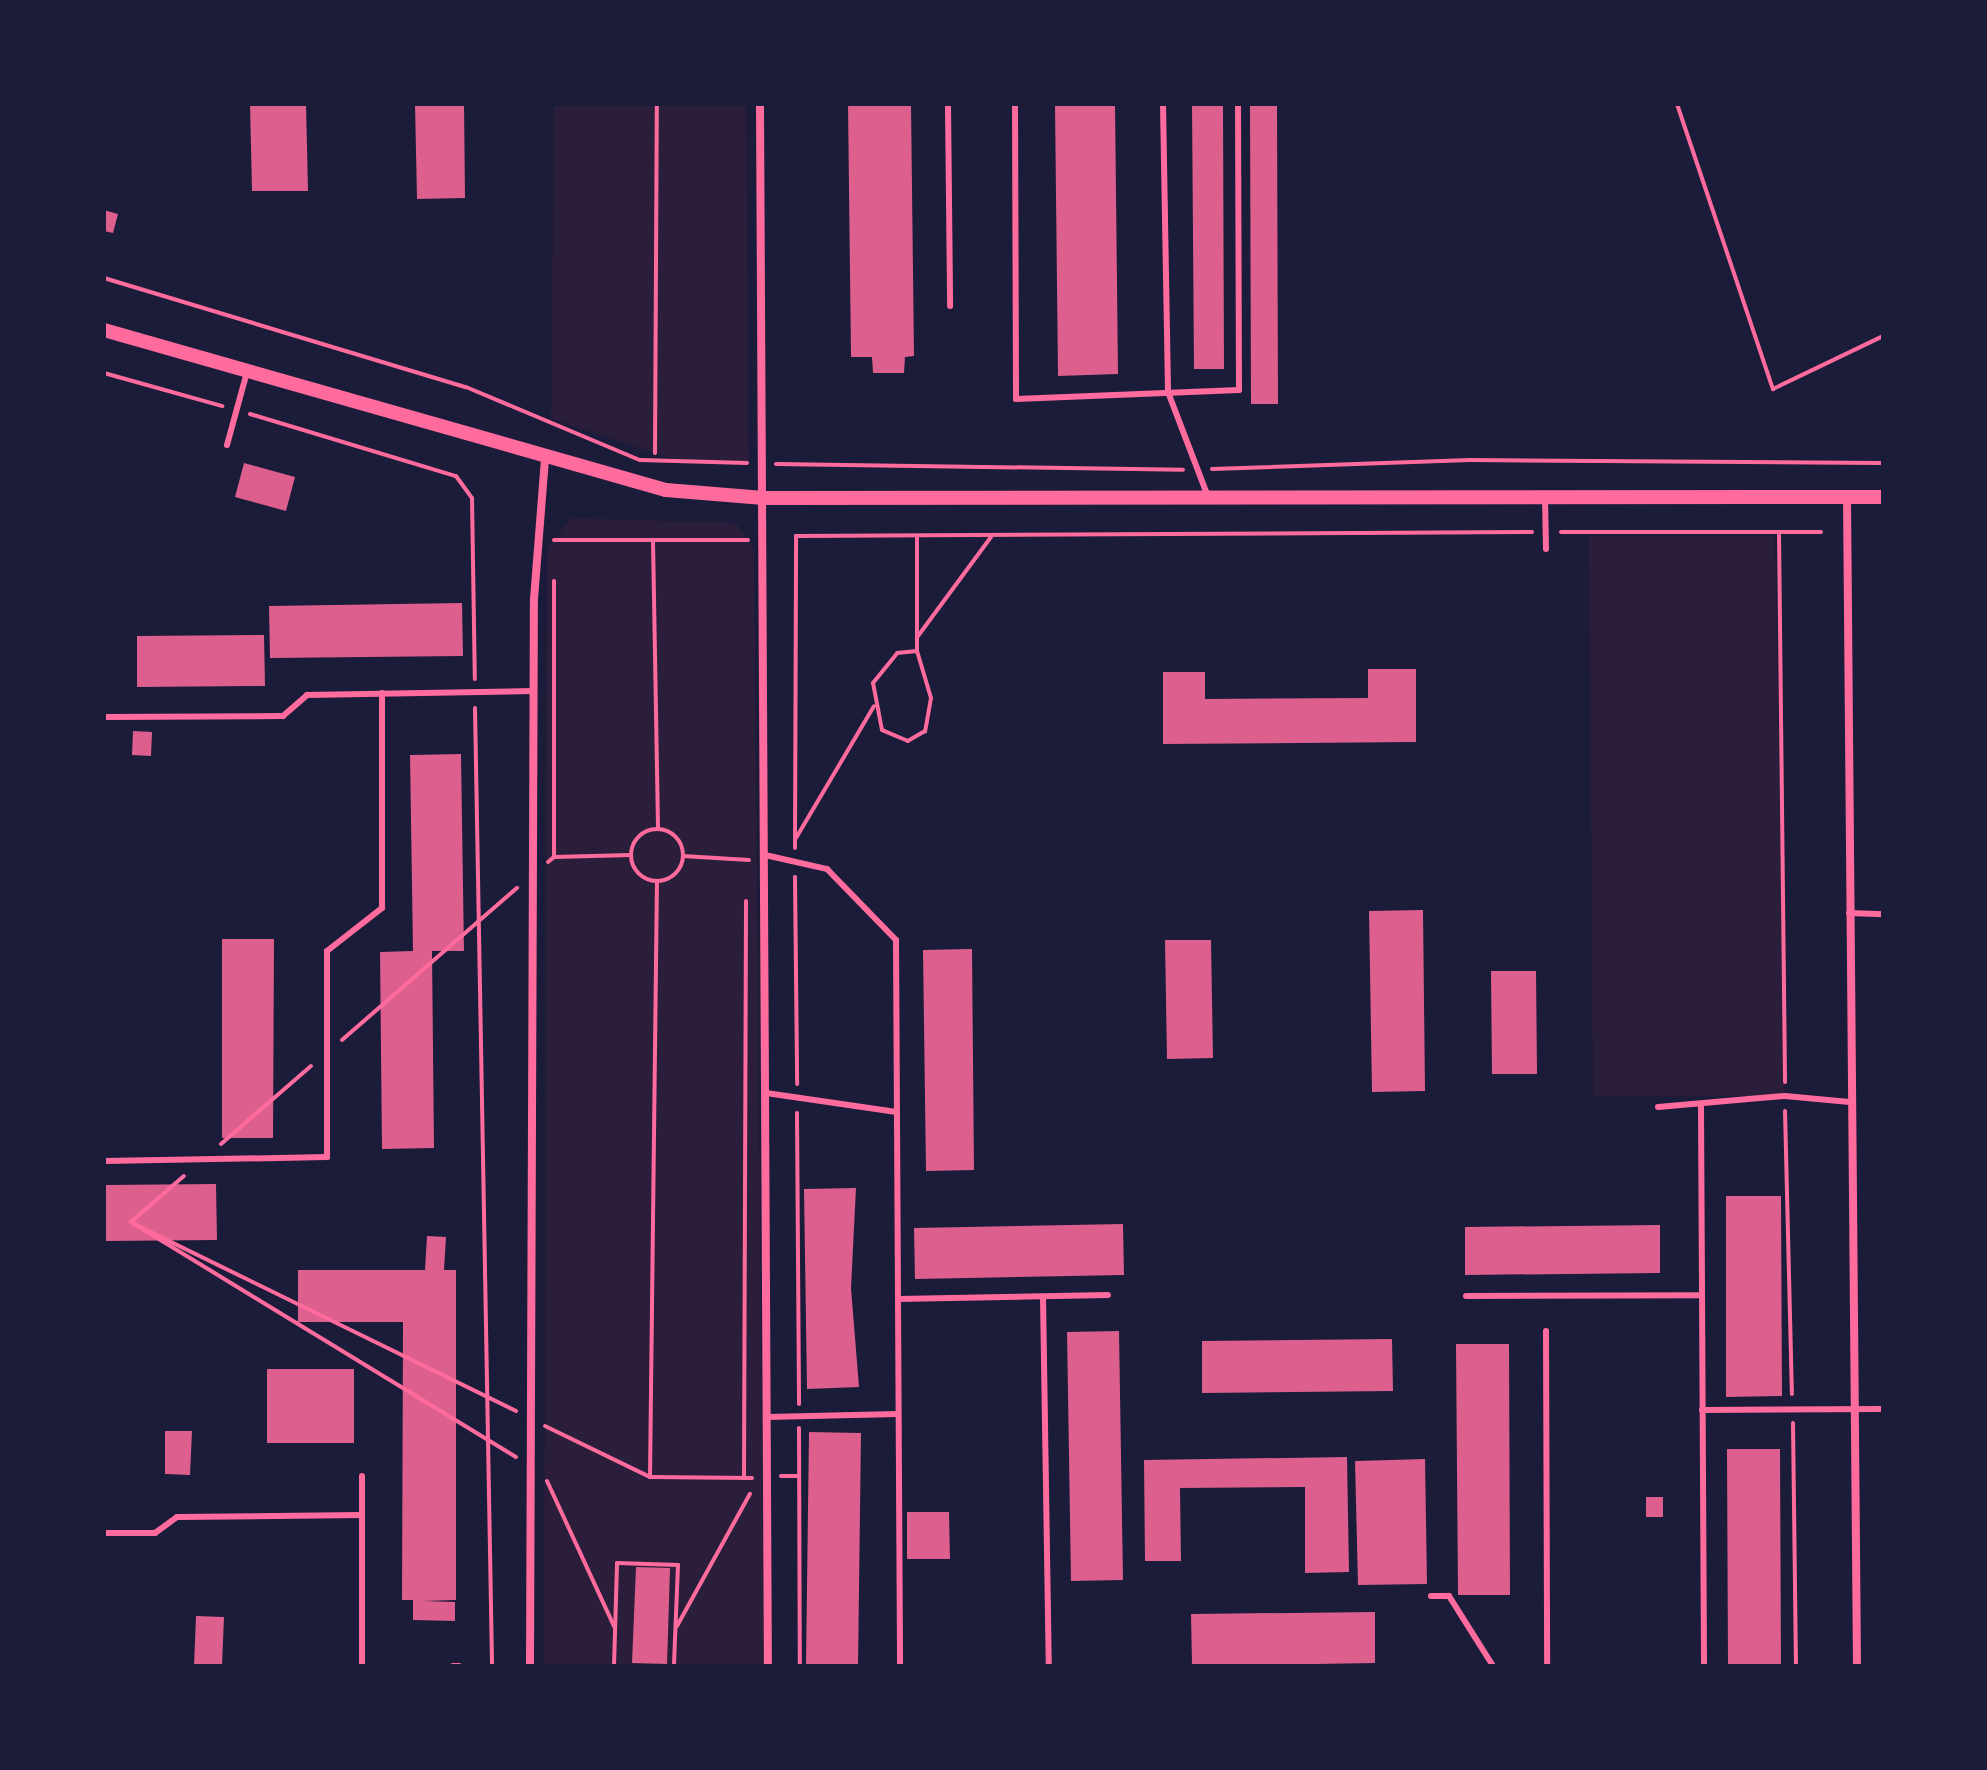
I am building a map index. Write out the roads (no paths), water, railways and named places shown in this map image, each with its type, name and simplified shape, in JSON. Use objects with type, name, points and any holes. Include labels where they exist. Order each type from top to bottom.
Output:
[{"type":"street","points":[[760,104],[768,1666]]},
{"type":"street","points":[[104,330],[545,460],[666,490],[764,498],[1883,497]]},
{"type":"street","points":[[530,1666],[534,691],[545,460]]},
{"type":"street","points":[[1847,497],[1851,1410],[1857,1666]]},
{"type":"lane","points":[[948,104],[950,306]]},
{"type":"lane","points":[[1015,104],[1016,399],[1239,390],[1238,104]]},
{"type":"lane","points":[[1163,104],[1168,392],[1200,469],[1208,497]]},
{"type":"lane","points":[[227,445],[247,372]]},
{"type":"lane","points":[[1545,497],[1546,549]]},
{"type":"lane","points":[[104,717],[283,716],[307,695],[534,691]]},
{"type":"lane","points":[[104,1161],[327,1157],[327,951],[382,908],[382,693]]},
{"type":"lane","points":[[765,858],[827,869],[896,940],[900,1666]]},
{"type":"lane","points":[[1849,913],[1883,914]]},
{"type":"lane","points":[[766,1093],[897,1112]]},
{"type":"lane","points":[[1658,1107],[1701,1106],[1785,1096],[1850,1102]]},
{"type":"lane","points":[[1701,1106],[1704,1666]]},
{"type":"lane","points":[[898,1299],[1108,1295]]},
{"type":"lane","points":[[1466,1296],[1702,1295]]},
{"type":"lane","points":[[1043,1297],[1049,1666]]},
{"type":"lane","points":[[1546,1331],[1547,1666]]},
{"type":"lane","points":[[1702,1410],[1883,1409]]},
{"type":"lane","points":[[767,1417],[898,1414]]},
{"type":"lane","points":[[362,1476],[362,1666]]},
{"type":"lane","points":[[104,1533],[155,1533],[177,1517],[361,1515]]},
{"type":"lane","points":[[1431,1596],[1449,1596],[1493,1666]]}]
